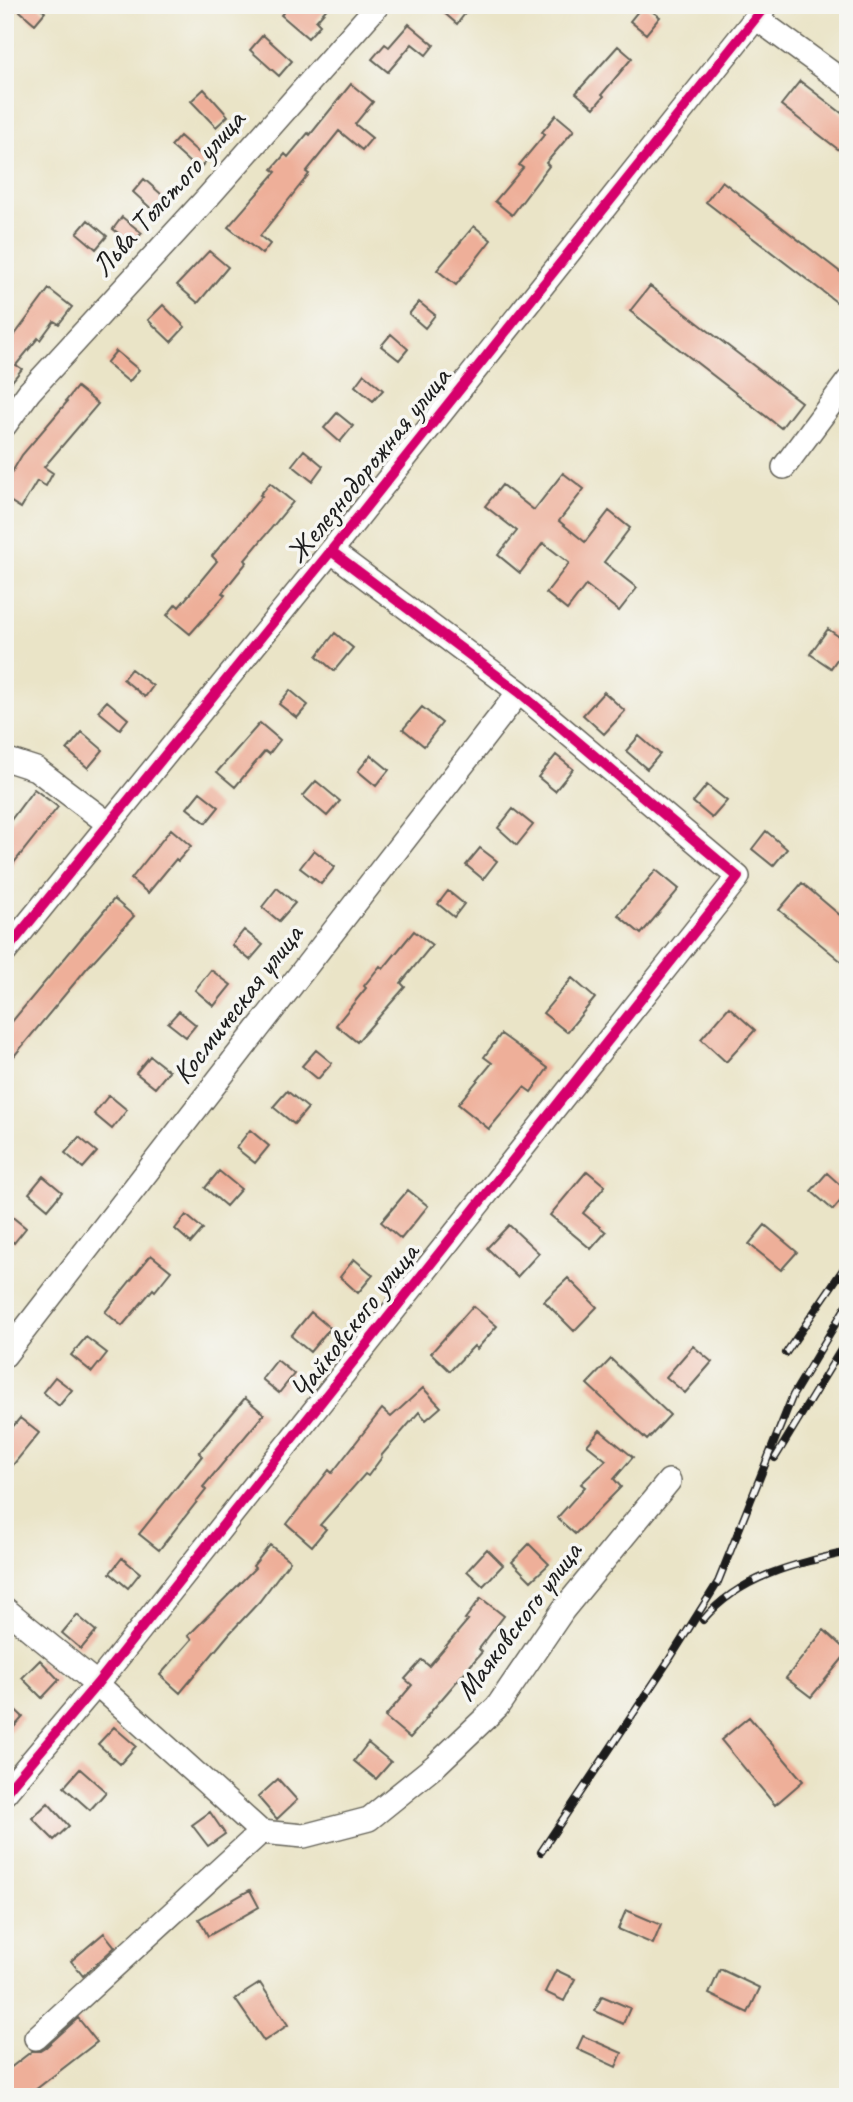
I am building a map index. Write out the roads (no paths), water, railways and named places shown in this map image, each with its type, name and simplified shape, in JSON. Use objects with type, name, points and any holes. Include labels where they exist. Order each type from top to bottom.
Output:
[{"type":"street","name":"Льва Толстого улица","points":[[5,425],[29,393],[378,5]]},
{"type":"street","points":[[761,12],[848,85]]},
{"type":"street","name":"Железнодорожная улица","points":[[5,952],[331,551],[761,12]]},
{"type":"street","points":[[784,467],[848,381]]},
{"type":"street","points":[[331,551],[519,692]]},
{"type":"street","name":"Чайковского улица","points":[[5,1793],[97,1684],[738,877],[519,692]]},
{"type":"street","name":"Космическая улица","points":[[5,1356],[519,692]]},
{"type":"street","points":[[5,759],[36,769],[109,824]]},
{"type":"street","name":"Маяковского улица","points":[[261,1832],[304,1836],[369,1819],[436,1766],[497,1707],[563,1610],[669,1481]]},
{"type":"street","points":[[5,1609],[97,1684],[261,1832],[36,2038]]},
{"type":"railway","points":[[786,1353],[848,1262]]},
{"type":"railway","points":[[541,1852],[718,1582],[793,1395],[848,1303]]},
{"type":"railway","points":[[775,1458],[848,1338]]},
{"type":"railway","points":[[703,1620],[718,1605],[751,1582],[788,1567],[848,1552]]}]
